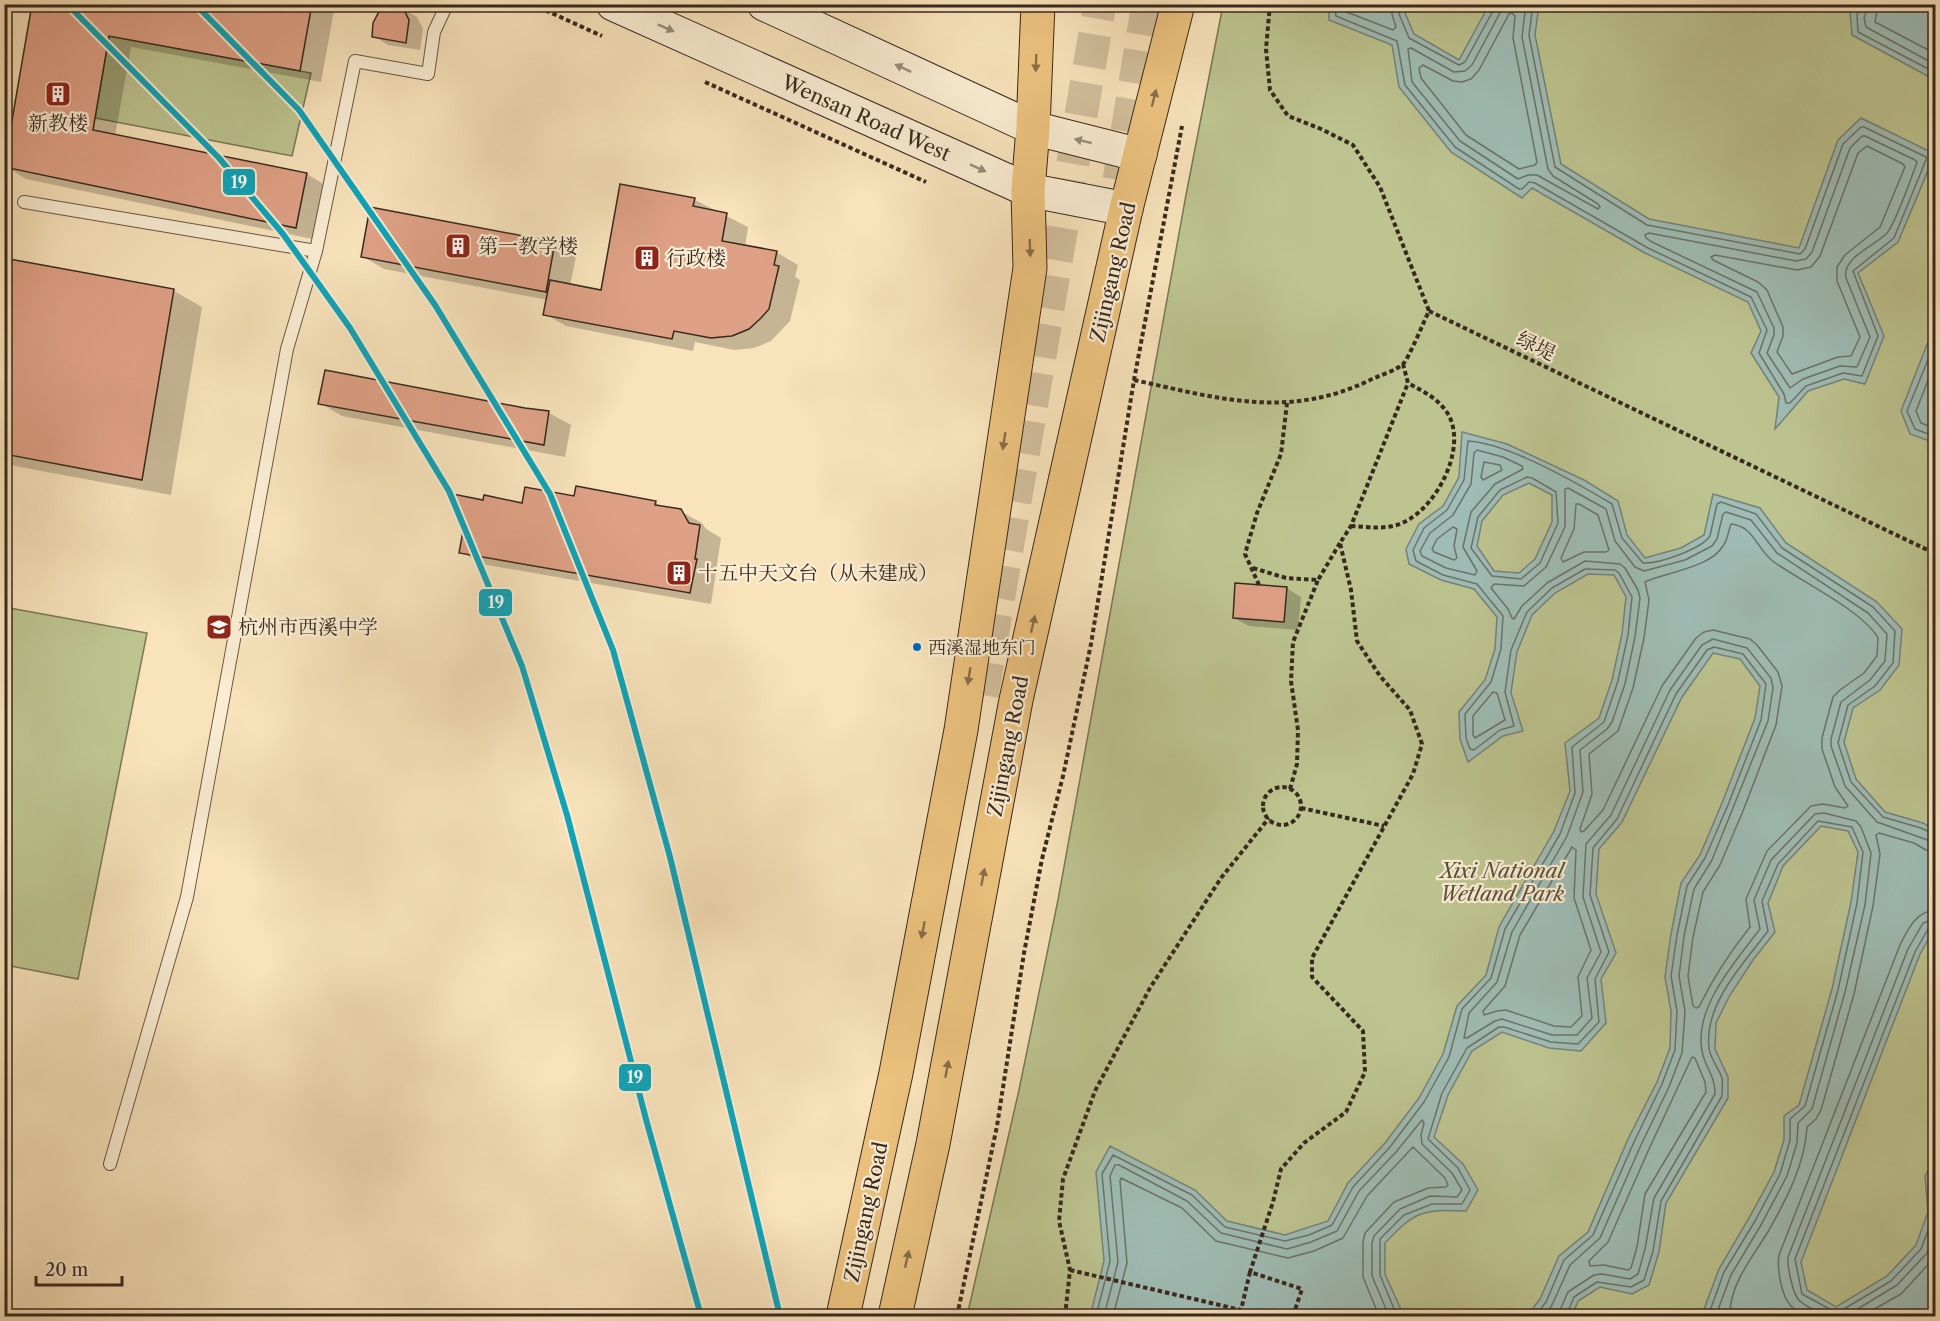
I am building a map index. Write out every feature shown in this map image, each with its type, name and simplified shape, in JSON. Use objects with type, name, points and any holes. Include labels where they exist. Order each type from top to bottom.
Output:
[{"type":"main road","name":"Wensan Road West","points":[[613,4],[1028,190],[1126,209]]},
{"type":"main road","points":[[764,4],[1033,128],[1140,155]]},
{"type":"main road","name":"Zijingang Road","points":[[843,1317],[896,1073],[961,730],[1030,268],[1028,190],[1038,4]]},
{"type":"main road","name":"Zijingang Road","points":[[895,1317],[933,1144],[1016,700],[1126,209],[1178,4]]},
{"type":"lane","points":[[110,1164],[187,897],[288,349],[316,251],[354,61],[428,74],[435,32],[447,4]]},
{"type":"lane","points":[[24,202],[316,251]]},
{"type":"path","points":[[532,4],[608,38]]},
{"type":"path","points":[[1134,380],[1236,401],[1287,403],[1314,400],[1357,387],[1403,364],[1429,311],[1380,188],[1353,145],[1288,116],[1270,90],[1266,49],[1270,4]]},
{"type":"path","points":[[705,82],[926,182]]},
{"type":"path","points":[[957,1317],[997,1126],[1024,953],[1042,859],[1064,776],[1091,644],[1134,380],[1184,115]]},
{"type":"path","name":"绿堤","points":[[1429,311],[1935,554]]},
{"type":"path","points":[[1290,789],[1297,764],[1298,730],[1291,681],[1293,642],[1318,580],[1351,526],[1408,383],[1403,364]]},
{"type":"path","points":[[1351,526],[1379,528],[1402,523],[1421,510],[1437,493],[1447,474],[1452,454],[1453,435],[1449,416],[1437,399],[1408,383]]},
{"type":"path","points":[[1259,585],[1245,554],[1257,513],[1281,454],[1287,403]]},
{"type":"path","points":[[1070,1270],[1241,1310],[1281,1169],[1304,1143],[1346,1112],[1365,1072],[1363,1031],[1312,977],[1312,958],[1413,774],[1422,744],[1410,710],[1380,676],[1357,641],[1351,590],[1340,543]]},
{"type":"path","points":[[1253,568],[1286,578],[1318,580]]},
{"type":"path","points":[[1278,787],[1290,789],[1299,796],[1301,808],[1296,818],[1286,824],[1274,822],[1269,818],[1263,806],[1267,794],[1278,787]]},
{"type":"path","points":[[1301,808],[1384,826]]},
{"type":"path","points":[[1065,1317],[1070,1270],[1059,1221],[1063,1179],[1095,1090],[1150,988],[1221,878],[1269,818]]},
{"type":"path","points":[[1250,1272],[1302,1289],[1293,1317]]},
{"type":"green space","name":"Xixi National Wetland Park","points":[[1223,5],[1935,5],[1935,1316],[967,1316],[1019,1090],[1058,900],[1186,195]]},
{"type":"green space","points":[[109,36],[311,73],[292,156],[95,118]]},
{"type":"green space","points":[[4,607],[147,633],[78,979],[5,965]]},
{"type":"water","points":[[1329,5],[1408,5],[1405,13],[1414,34],[1459,60],[1489,5],[1539,5],[1535,35],[1561,164],[1649,219],[1799,248],[1838,140],[1861,118],[1935,154],[1898,242],[1858,273],[1884,336],[1865,384],[1844,379],[1808,391],[1775,429],[1779,397],[1751,353],[1761,331],[1748,302],[1645,253],[1532,188],[1522,198],[1451,152],[1399,87],[1392,45],[1329,20]]},
{"type":"water","points":[[1857,5],[1935,5],[1935,80],[1852,35],[1850,12]]},
{"type":"water","points":[[1935,324],[1935,443],[1910,434],[1901,411]]},
{"type":"water","points":[[1462,432],[1507,444],[1584,480],[1618,501],[1627,535],[1645,558],[1681,548],[1704,535],[1713,494],[1760,508],[1786,543],[1877,602],[1902,629],[1899,665],[1880,690],[1853,708],[1844,742],[1856,779],[1885,812],[1923,823],[1935,830],[1935,928],[1920,954],[1801,1262],[1807,1290],[1836,1307],[1887,1276],[1916,1245],[1928,1212],[1925,1176],[1935,1159],[1935,1316],[1712,1316],[1703,1312],[1719,1269],[1774,1172],[1784,1140],[1784,1116],[1799,1105],[1832,989],[1851,902],[1858,852],[1848,831],[1821,826],[1783,866],[1768,903],[1775,932],[1730,995],[1716,1023],[1715,1049],[1728,1077],[1728,1098],[1666,1203],[1659,1252],[1649,1285],[1632,1294],[1600,1287],[1578,1301],[1572,1316],[1527,1316],[1540,1299],[1559,1256],[1588,1232],[1628,1139],[1657,1082],[1670,1048],[1671,1011],[1665,977],[1681,883],[1700,855],[1722,803],[1755,718],[1760,686],[1740,659],[1713,653],[1682,697],[1622,822],[1599,849],[1596,894],[1616,953],[1601,979],[1606,1023],[1581,1051],[1549,1048],[1502,1032],[1472,1051],[1448,1095],[1434,1137],[1463,1164],[1478,1190],[1466,1211],[1421,1214],[1404,1224],[1385,1243],[1385,1274],[1404,1316],[1090,1316],[1104,1261],[1096,1172],[1110,1146],[1195,1190],[1227,1221],[1285,1235],[1328,1221],[1348,1183],[1385,1143],[1419,1098],[1443,1054],[1457,1006],[1486,975],[1499,927],[1554,831],[1570,791],[1565,743],[1599,718],[1612,680],[1622,634],[1626,597],[1614,575],[1588,574],[1555,593],[1532,615],[1517,652],[1511,693],[1523,731],[1503,736],[1468,762],[1460,739],[1459,712],[1485,680],[1495,649],[1497,617],[1474,589],[1441,580],[1409,564],[1406,549],[1419,524],[1443,506],[1459,477]],"holes":[[[1529,483],[1552,495],[1552,522],[1535,559],[1519,573],[1494,571],[1477,546],[1482,521],[1503,495]]]},
{"type":"building","name":"新教楼","points":[[32,4],[312,4],[300,71],[109,36],[93,130],[307,173],[296,228],[4,167]]},
{"type":"building","points":[[383,4],[401,4],[409,20],[406,43],[372,37],[373,23]]},
{"type":"building","name":"行政楼","points":[[620,184],[695,198],[693,206],[727,213],[722,241],[777,251],[774,265],[779,266],[769,309],[761,318],[749,329],[732,336],[711,338],[674,331],[672,339],[543,315],[550,280],[601,290]]},
{"type":"building","name":"第一教学楼","points":[[370,207],[555,242],[546,292],[361,257]]},
{"type":"building","points":[[4,258],[174,289],[142,480],[4,454]]},
{"type":"building","points":[[325,370],[549,411],[544,445],[318,404]]},
{"type":"building","points":[[576,486],[656,501],[655,505],[681,509],[689,523],[700,525],[695,559],[697,559],[690,593],[459,553],[465,520],[448,493],[483,500],[484,495],[522,503],[525,487],[574,496]]},
{"type":"building","points":[[1235,583],[1287,587],[1284,622],[1233,618]]},
{"type":"tunnel","points":[[982,695],[1100,4]]},
{"type":"tunnel","points":[[1119,180],[1148,4]]},
{"type":"transit line","name":"19","points":[[67,4],[219,158],[283,234],[350,328],[449,491],[522,666],[567,815],[647,1123],[701,1316]]},
{"type":"transit line","name":"19","points":[[195,4],[299,110],[435,305],[550,494],[613,650],[670,857],[780,1316]]},
{"type":"place","name":"新教楼","points":[[58,94]]},
{"type":"place","name":"第一教学楼","points":[[458,246]]},
{"type":"place","name":"行政楼","points":[[647,258]]},
{"type":"place","name":"十五中天文台（从未建成）","points":[[679,573]]},
{"type":"place","name":"杭州市西溪中学","points":[[219,627]]},
{"type":"place","name":"西溪湿地东门","points":[[917,647]]}]
